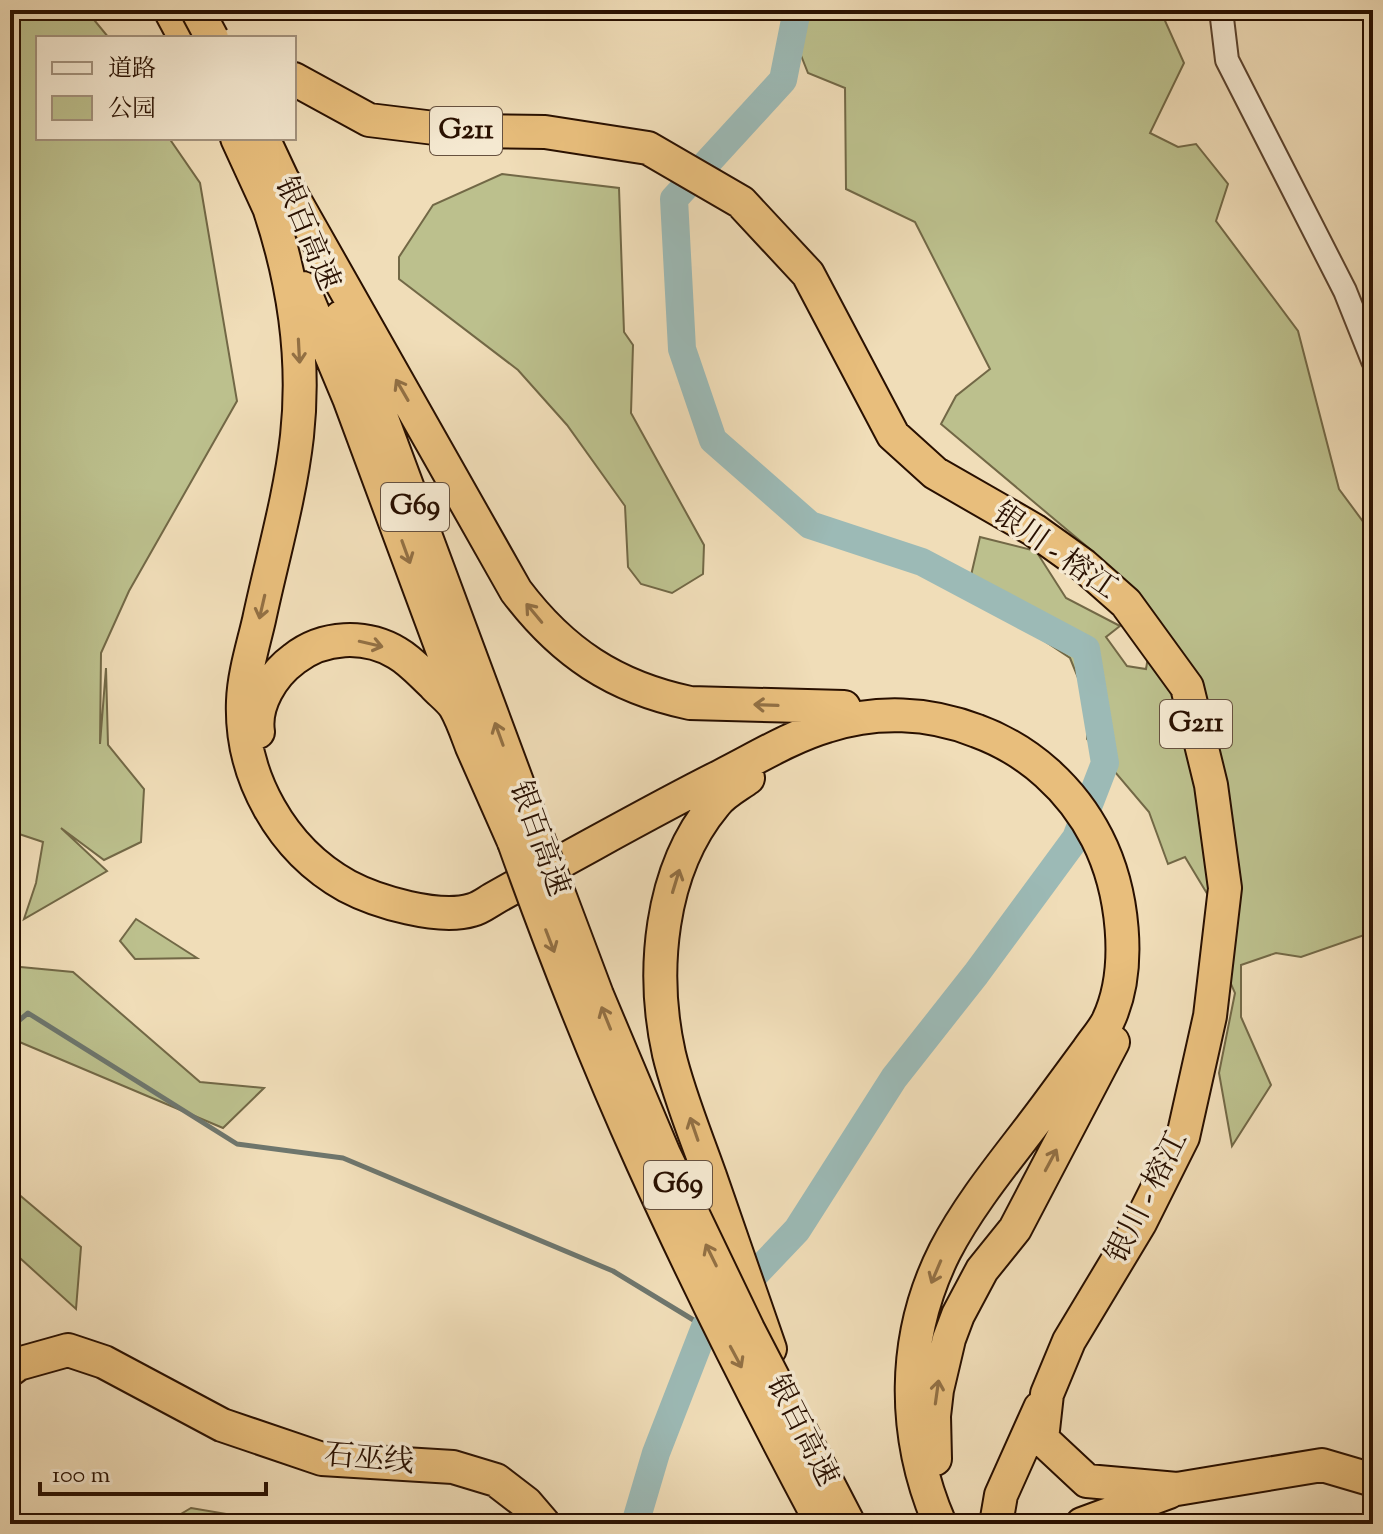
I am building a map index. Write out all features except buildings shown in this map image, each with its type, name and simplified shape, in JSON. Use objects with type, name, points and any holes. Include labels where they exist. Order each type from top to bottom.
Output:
[{"type":"highway","points":[[170,10],[184,36]]},
{"type":"highway","points":[[194,10],[211,36]]},
{"type":"highway","points":[[194,10],[229,36]]},
{"type":"highway","name":"银川 - 榕江","points":[[296,80],[369,120],[459,131],[545,132],[648,148],[741,202],[808,274],[893,435],[935,473],[1034,530],[1083,565],[1126,603],[1187,687],[1211,785],[1225,888],[1210,1016],[1183,1137],[1140,1223],[1069,1341],[1047,1394],[1042,1439],[1087,1481],[1177,1489],[1322,1465],[1373,1480]]},
{"type":"highway","name":"银百高速","points":[[238,140],[274,188]]},
{"type":"highway","name":"银百高速","points":[[263,140],[274,188],[349,398],[525,837],[597,995],[664,1154],[748,1329],[849,1524]]},
{"type":"highway","points":[[274,188],[516,591],[547,629],[605,673],[668,698],[690,703],[844,707]]},
{"type":"highway","points":[[274,188],[274,222],[290,281],[298,342],[299,403],[288,492],[244,683],[244,724],[251,765],[266,803],[303,853],[335,879],[391,904],[431,911],[472,910],[677,798],[808,733],[847,720],[887,715],[927,717],[967,727],[1055,762],[1094,807],[1106,842],[1122,933],[1119,979],[1107,1023],[974,1204],[947,1248],[926,1297],[914,1348],[913,1426],[923,1478],[940,1524]]},
{"type":"highway","points":[[525,837],[454,706],[406,659],[371,642],[332,642],[296,657],[270,686],[259,710],[257,723],[260,742],[278,797],[300,829],[327,856],[359,877],[394,891],[432,898],[468,897],[671,786],[803,720],[844,707],[908,702],[950,708],[994,722],[1032,752]]},
{"type":"highway","points":[[793,1414],[673,1070],[662,1007],[661,957],[675,880],[695,831],[717,801],[808,733]]},
{"type":"highway","name":"银百高速","points":[[525,837],[575,1004],[643,1164],[726,1339],[822,1524]]},
{"type":"highway","points":[[950,1524],[939,1486],[934,1439],[937,1390],[949,1339],[969,1292],[1015,1229],[1120,1029],[1127,1005],[1135,957],[1133,908],[1129,884],[1106,842]]},
{"type":"highway","name":"石巫线","points":[[10,1370],[18,1364],[68,1350],[104,1362],[222,1425],[322,1459],[453,1467],[496,1480],[535,1514]]},
{"type":"highway","points":[[996,1524],[1001,1495],[1047,1394]]},
{"type":"highway","points":[[1082,1524],[1177,1489]]},
{"type":"street","points":[[1221,10],[1227,60],[1345,291],[1373,361]]},
{"type":"green space","points":[[10,10],[86,10],[107,36],[36,36],[36,140],[170,140],[200,183],[237,401],[129,591],[101,653],[100,744],[106,668],[108,745],[144,789],[141,842],[104,860],[61,828],[107,871],[24,919],[36,883],[43,842],[10,831]]},
{"type":"green space","points":[[783,10],[1148,10],[1162,14],[1184,63],[1150,133],[1178,147],[1196,144],[1228,184],[1216,221],[1298,331],[1339,489],[1373,531],[1373,932],[1301,957],[1276,953],[1241,965],[1241,1017],[1271,1085],[1232,1146],[1219,1073],[1235,993],[1223,966],[1229,930],[1185,857],[1168,864],[1149,812],[1087,739],[1090,707],[1070,658],[989,604],[981,583],[969,584],[980,537],[1036,551],[1066,598],[1120,626],[1106,637],[1127,666],[1146,669],[1150,645],[1091,550],[941,424],[956,396],[990,369],[915,222],[846,189],[845,88],[808,73]]},
{"type":"green space","points":[[502,174],[619,188],[624,332],[633,345],[631,413],[704,545],[703,574],[672,593],[641,584],[628,567],[625,506],[567,425],[518,370],[399,279],[399,257],[433,205]]},
{"type":"green space","points":[[136,919],[197,958],[135,959],[120,941]]},
{"type":"green space","points":[[10,966],[73,972],[200,1082],[264,1088],[223,1128],[10,1038]]},
{"type":"green space","points":[[10,1187],[81,1247],[76,1309],[10,1249]]},
{"type":"green space","points":[[191,1508],[286,1524],[164,1524]]},
{"type":"waterway","points":[[635,1524],[656,1453],[705,1327],[797,1230],[894,1078],[976,974],[1076,838],[1105,763],[1086,649],[922,562],[810,525],[713,440],[682,349],[674,199],[783,80],[797,10]]},
{"type":"waterway","points":[[10,1028],[28,1013],[237,1144],[343,1158],[613,1271],[705,1327]]}]
